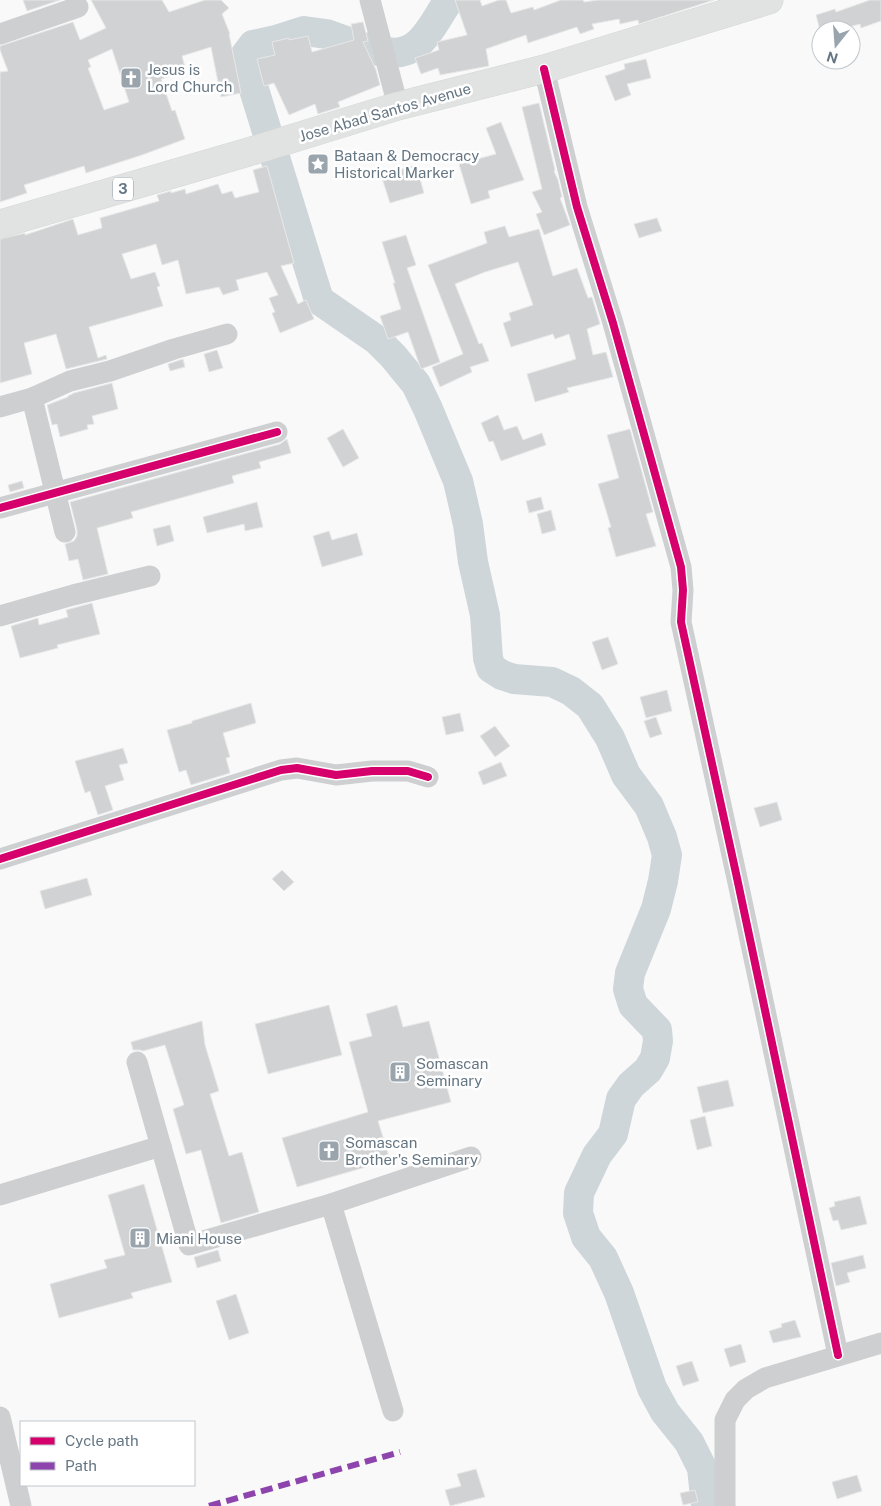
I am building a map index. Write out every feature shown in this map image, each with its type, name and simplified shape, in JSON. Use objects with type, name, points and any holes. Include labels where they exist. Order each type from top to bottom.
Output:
[{"type":"highway","name":"Jose Abad Santos Avenue","points":[[0,224],[246,153],[398,106],[544,69],[770,0]]},
{"type":"street","points":[[370,0],[398,106]]},
{"type":"street","points":[[0,34],[78,7]]},
{"type":"street","points":[[544,69],[577,207],[613,323],[681,567],[683,590],[681,622],[838,1355]]},
{"type":"street","points":[[0,407],[32,398],[70,381],[110,371],[174,349],[227,334]]},
{"type":"street","points":[[32,398],[65,532]]},
{"type":"street","points":[[0,508],[277,432]]},
{"type":"street","points":[[0,616],[150,576]]},
{"type":"street","points":[[0,859],[281,770],[297,768],[336,775],[372,770],[408,770],[428,777]]},
{"type":"street","points":[[137,1062],[189,1245],[331,1204],[471,1157]]},
{"type":"street","points":[[0,1195],[161,1146]]},
{"type":"street","points":[[331,1204],[393,1411]]},
{"type":"street","points":[[725,1506],[726,1420],[735,1400],[746,1389],[766,1378],[881,1343]]},
{"type":"street","points":[[0,1417],[7,1475],[21,1506]]},
{"type":"building","points":[[23,0],[60,0],[27,11]]},
{"type":"building","points":[[91,0],[162,0],[169,12],[205,0],[221,0],[229,8],[222,14],[230,34],[241,93],[221,97],[211,47],[182,56],[186,71],[161,79],[172,111],[175,110],[185,139],[86,173],[84,166],[24,185],[27,193],[0,202],[0,72],[8,71],[0,46],[73,22],[80,40],[106,28]],"holes":[[[112,49],[129,102],[104,110],[88,68],[91,67],[88,60]]]},
{"type":"building","points":[[455,0],[480,0],[482,6],[499,0],[506,0],[511,13],[533,7],[534,10],[561,0],[583,0],[584,2],[598,0],[714,0],[639,24],[638,20],[620,24],[619,19],[592,24],[594,29],[580,34],[577,27],[528,43],[526,35],[486,49],[489,66],[440,75],[438,68],[421,74],[415,58],[439,50],[437,42],[467,35]]},
{"type":"building","points":[[870,0],[881,0],[881,21],[861,28],[861,20],[817,20],[816,15],[835,9],[836,12]]},
{"type":"building","points":[[363,22],[368,41],[363,42],[376,70],[380,85],[338,102],[340,107],[318,114],[315,104],[289,115],[274,83],[264,86],[257,59],[275,55],[272,42],[289,38],[289,40],[308,36],[312,52],[354,40],[351,24]]},
{"type":"building","points":[[646,59],[651,78],[627,84],[631,95],[615,101],[605,76],[625,69],[624,64]]},
{"type":"building","points":[[539,103],[554,171],[562,197],[560,198],[570,225],[544,235],[536,214],[542,212],[532,192],[542,189],[522,107]]},
{"type":"building","points":[[501,122],[524,180],[488,191],[490,198],[471,204],[459,164],[496,154],[486,128]]},
{"type":"building","points":[[416,165],[424,193],[390,203],[381,175]]},
{"type":"building","points":[[267,166],[294,263],[281,266],[298,304],[306,300],[314,319],[280,333],[272,313],[275,312],[269,298],[278,295],[267,272],[236,280],[239,290],[223,295],[219,287],[186,294],[178,260],[162,265],[156,244],[122,254],[131,279],[155,272],[160,286],[157,287],[163,306],[89,327],[98,358],[106,355],[107,359],[66,369],[56,334],[24,343],[32,374],[0,383],[0,239],[25,233],[25,235],[73,219],[78,235],[102,228],[100,218],[159,201],[157,195],[171,191],[171,193],[185,189],[186,194],[218,184],[222,194],[232,191],[235,198],[259,192],[253,170]]},
{"type":"building","points":[[657,218],[662,231],[639,238],[634,224]]},
{"type":"building","points":[[505,226],[509,237],[539,229],[553,276],[577,268],[588,298],[592,297],[600,324],[587,329],[593,355],[606,352],[613,377],[567,388],[569,392],[535,402],[527,374],[576,359],[569,334],[555,339],[553,334],[511,347],[503,323],[511,320],[509,313],[533,305],[518,262],[455,284],[479,344],[482,343],[489,361],[470,367],[472,372],[440,387],[432,367],[463,354],[428,265],[487,243],[484,232]]},
{"type":"building","points":[[406,235],[416,265],[407,268],[440,362],[421,369],[408,332],[388,339],[380,316],[401,309],[382,242]]},
{"type":"building","points":[[217,350],[223,368],[209,372],[204,354]]},
{"type":"building","points":[[183,359],[185,367],[170,371],[168,364]]},
{"type":"building","points":[[112,383],[118,409],[92,416],[94,424],[87,425],[88,429],[60,437],[57,424],[52,425],[47,405],[74,393]]},
{"type":"building","points":[[498,415],[504,430],[517,426],[523,440],[542,433],[546,445],[501,461],[493,441],[489,442],[481,423]]},
{"type":"building","points":[[343,429],[359,458],[343,467],[327,438]]},
{"type":"building","points":[[630,429],[653,512],[646,514],[656,546],[616,557],[608,528],[611,527],[598,484],[619,478],[607,435]]},
{"type":"building","points":[[287,439],[291,453],[259,462],[261,468],[232,476],[234,483],[131,512],[133,518],[97,528],[108,574],[83,580],[78,559],[69,561],[65,544],[74,541],[77,536],[70,502],[280,444]]},
{"type":"building","points":[[22,481],[24,488],[10,492],[8,485]]},
{"type":"building","points":[[541,497],[544,509],[529,513],[526,501]]},
{"type":"building","points":[[257,502],[263,527],[245,531],[244,524],[207,533],[203,517]]},
{"type":"building","points":[[551,510],[556,530],[542,534],[537,514]]},
{"type":"building","points":[[170,525],[174,541],[157,546],[153,529]]},
{"type":"building","points":[[329,531],[332,540],[357,533],[363,555],[322,567],[313,536]]},
{"type":"building","points":[[92,603],[100,634],[57,645],[58,648],[20,658],[11,626],[38,618],[39,625],[68,617],[66,610]]},
{"type":"building","points":[[608,637],[618,664],[602,670],[592,642]]},
{"type":"building","points":[[667,690],[672,711],[646,718],[640,697]]},
{"type":"building","points":[[251,703],[256,723],[223,733],[230,757],[226,758],[230,773],[191,785],[186,770],[179,772],[167,730]]},
{"type":"building","points":[[460,713],[464,731],[446,735],[442,717]]},
{"type":"building","points":[[656,717],[662,734],[650,738],[644,721]]},
{"type":"building","points":[[495,726],[510,746],[495,757],[480,736]]},
{"type":"building","points":[[123,748],[128,763],[119,765],[124,780],[105,786],[113,810],[98,815],[90,791],[85,793],[75,761]]},
{"type":"building","points":[[501,762],[507,776],[483,785],[478,772]]},
{"type":"building","points":[[777,802],[782,820],[760,827],[754,808]]},
{"type":"building","points":[[282,870],[294,882],[284,891],[272,879]]},
{"type":"building","points":[[87,878],[92,895],[45,909],[40,891]]},
{"type":"building","points":[[329,1005],[342,1055],[268,1074],[255,1024]]},
{"type":"building","points":[[397,1005],[403,1027],[429,1021],[451,1102],[378,1121],[390,1160],[297,1187],[282,1138],[368,1112],[349,1042],[372,1036],[366,1014]]},
{"type":"building","points":[[202,1021],[205,1045],[219,1091],[210,1094],[229,1156],[242,1152],[259,1212],[221,1223],[201,1150],[186,1154],[173,1109],[184,1105],[165,1045],[143,1051],[133,1050],[131,1042]]},
{"type":"building","points":[[728,1080],[734,1106],[703,1113],[697,1087]]},
{"type":"building","points":[[705,1116],[712,1146],[697,1150],[690,1120]]},
{"type":"building","points":[[144,1184],[172,1282],[131,1293],[133,1298],[59,1318],[50,1284],[107,1268],[104,1260],[125,1255],[108,1195]]},
{"type":"building","points":[[860,1196],[867,1224],[841,1230],[838,1220],[833,1221],[829,1208],[835,1206],[834,1202]]},
{"type":"building","points":[[218,1250],[221,1261],[197,1268],[194,1257]]},
{"type":"building","points":[[863,1255],[866,1268],[847,1273],[850,1282],[836,1286],[831,1263]]},
{"type":"building","points":[[236,1294],[249,1333],[229,1340],[216,1301]]},
{"type":"building","points":[[795,1320],[801,1337],[773,1343],[769,1331],[782,1327],[781,1324]]},
{"type":"building","points":[[741,1344],[746,1362],[730,1367],[724,1349]]},
{"type":"building","points":[[692,1361],[699,1381],[683,1386],[676,1366]]},
{"type":"building","points":[[476,1469],[485,1497],[450,1506],[445,1490],[461,1486],[457,1474]]},
{"type":"building","points":[[857,1475],[862,1491],[837,1499],[832,1482]]},
{"type":"building","points":[[695,1490],[698,1502],[683,1505],[680,1493]]},
{"type":"waterway","points":[[386,52],[408,50],[417,45],[431,29],[449,0]]},
{"type":"waterway","points":[[381,51],[371,50],[326,34],[304,31],[253,45],[244,57],[319,300],[377,340],[416,384],[458,481],[485,615],[488,658],[491,668],[502,675],[514,679],[552,682],[571,691],[590,706],[610,738],[626,775],[649,806],[662,837],[667,855],[663,881],[656,909],[630,973],[628,989],[633,1005],[657,1030],[658,1041],[655,1058],[648,1070],[631,1085],[621,1099],[613,1134],[597,1155],[579,1193],[578,1213],[586,1237],[603,1258],[619,1293],[652,1388],[665,1412],[689,1442],[702,1468],[706,1506]]},
{"type":"marked path","points":[[209,1506],[400,1452]]},
{"type":"cycle path","points":[[544,69],[577,207],[613,323],[681,567],[683,590],[681,622],[838,1355]]},
{"type":"cycle path","points":[[0,508],[277,432]]},
{"type":"cycle path","points":[[0,859],[281,770],[297,768],[336,775],[372,771],[408,771],[428,777]]},
{"type":"place","name":"Jesus is Lord Church","points":[[131,78]]},
{"type":"place","name":"Bataan & Democracy Historical Marker","points":[[318,164]]},
{"type":"place","name":"Somascan Seminary","points":[[400,1072]]},
{"type":"place","name":"Somascan Brother's Seminary","points":[[329,1151]]},
{"type":"place","name":"Miani House","points":[[140,1238]]}]
